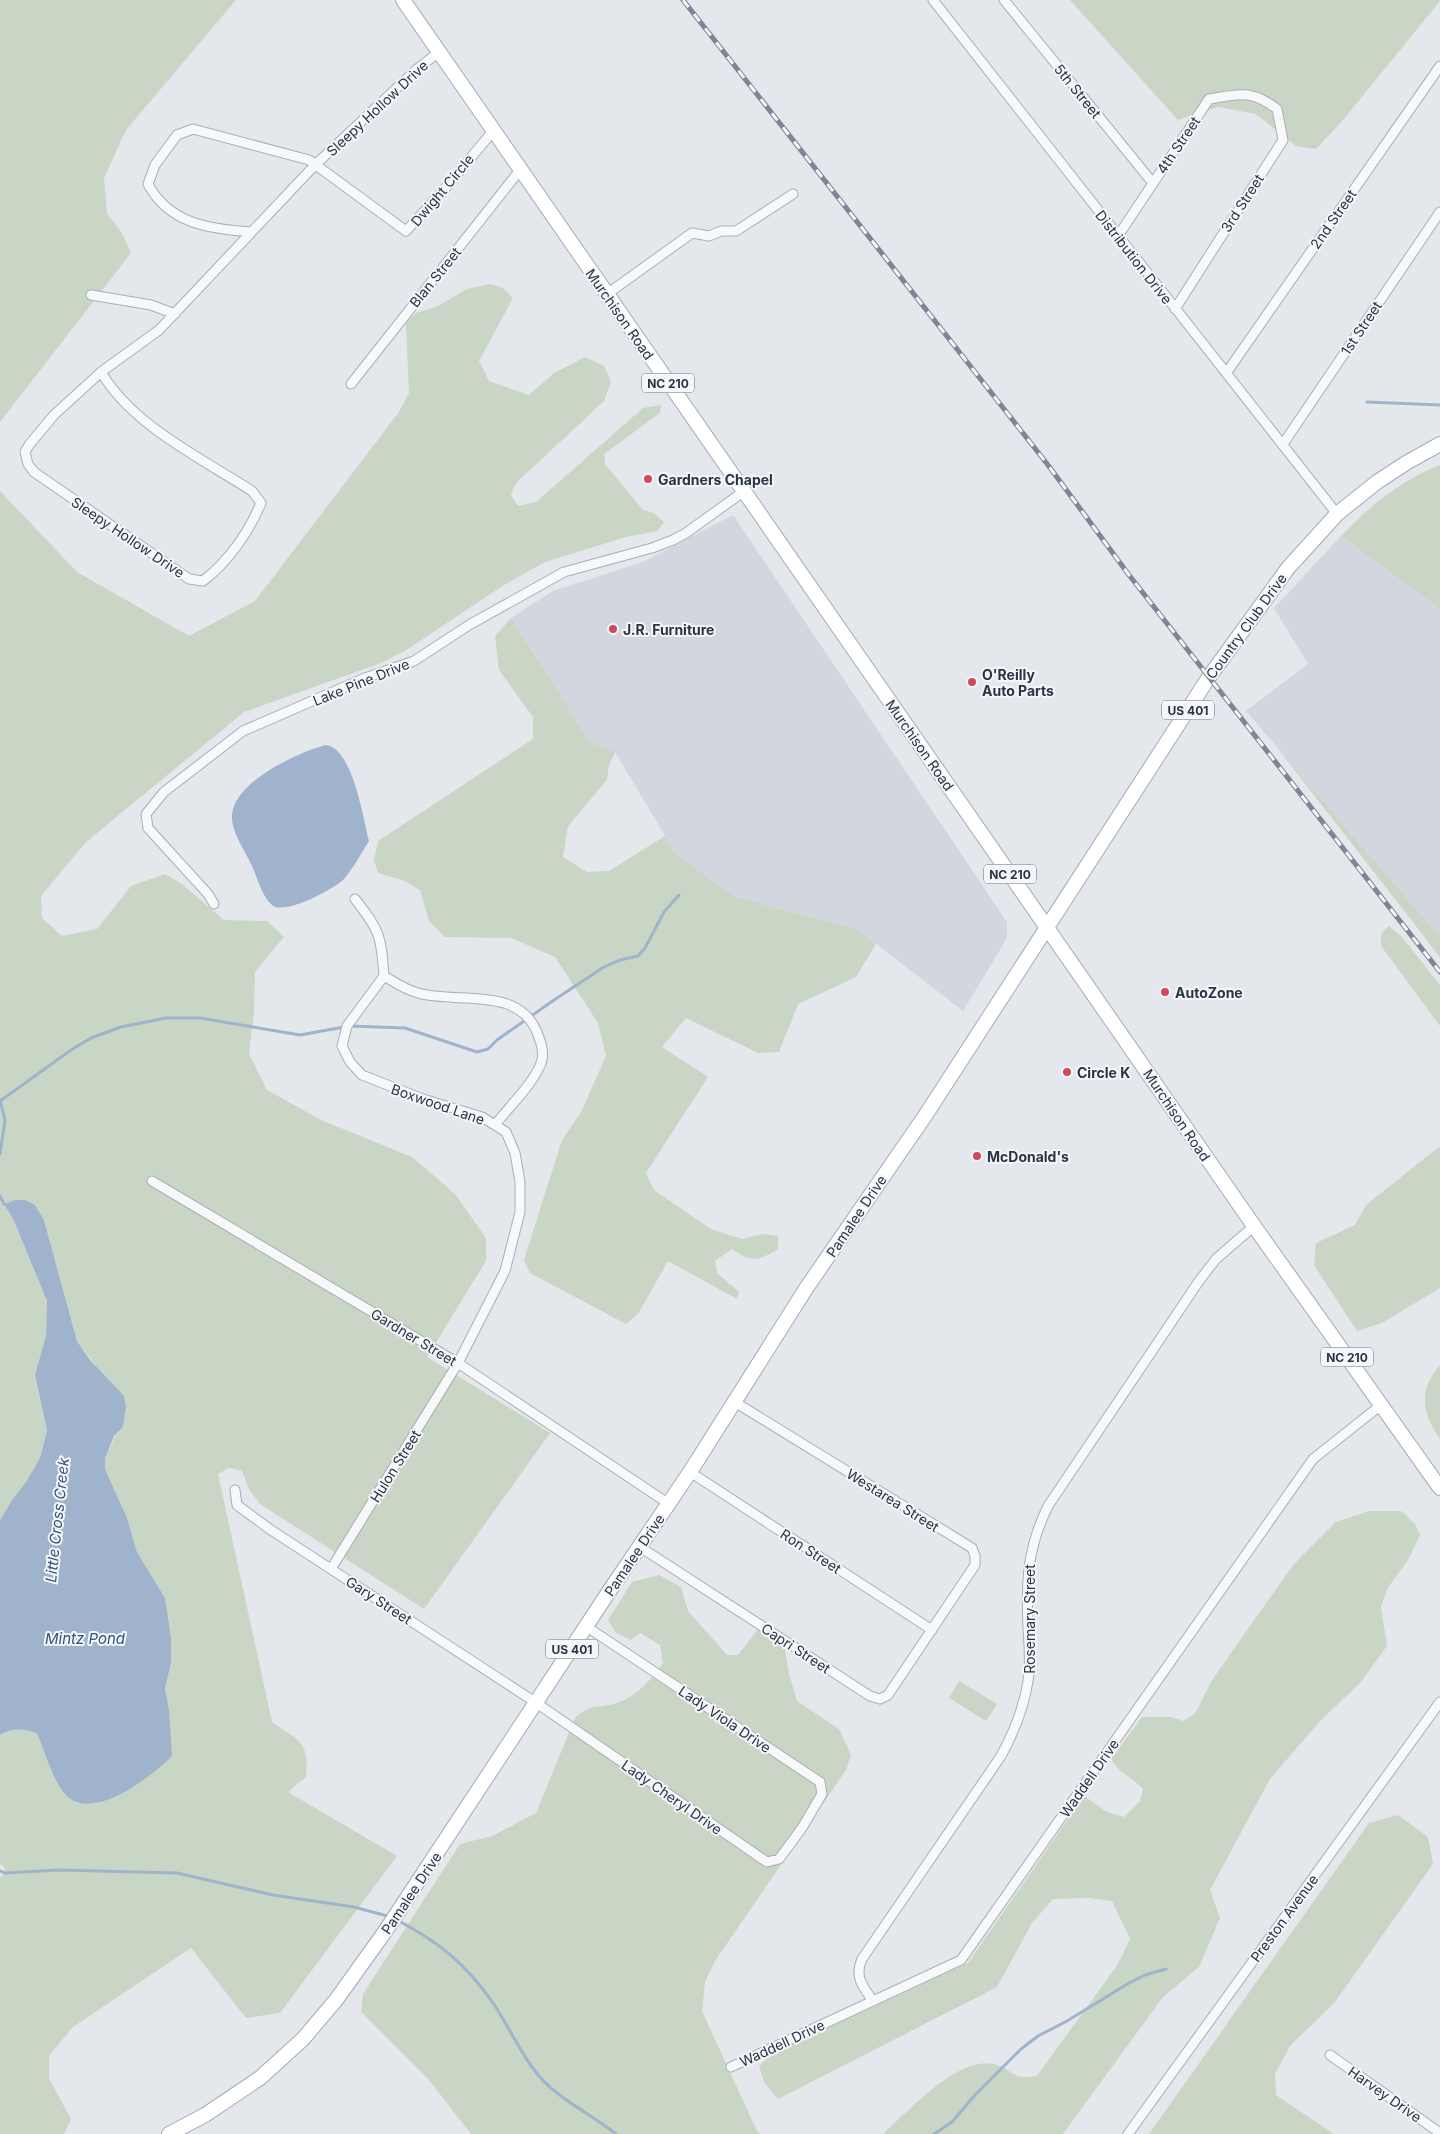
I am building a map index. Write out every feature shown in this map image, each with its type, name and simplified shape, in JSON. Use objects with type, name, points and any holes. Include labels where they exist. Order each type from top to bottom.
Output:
[{"type":"main road","name":"Murchison Road","points":[[403,0],[1254,1226],[1440,1488]]},
{"type":"main road","name":"Country Club Drive","points":[[1046,925],[1209,677],[1288,568],[1337,514],[1384,477],[1440,444]]},
{"type":"main road","name":"Pamalee Drive","points":[[169,2134],[234,2097],[303,2039],[336,2000],[384,1933],[535,1702],[669,1504],[816,1274],[932,1105],[1046,925]]},
{"type":"street","name":"Distribution Drive","points":[[933,0],[1337,514]]},
{"type":"street","name":"5th Street","points":[[1009,2],[1152,182]]},
{"type":"street","name":"Sleepy Hollow Drive","points":[[100,372],[111,389],[147,423],[252,491],[262,503],[255,517],[221,567],[203,581],[189,579],[84,508],[28,464],[26,452],[29,445],[54,415],[100,372],[147,341],[175,314],[315,165],[417,69],[439,52]]},
{"type":"street","name":"2nd Street","points":[[1227,372],[1440,66]]},
{"type":"street","name":"4th Street","points":[[1118,236],[1152,182],[1209,99],[1243,93],[1262,98]]},
{"type":"street","name":"3rd Street","points":[[1175,309],[1283,140],[1277,109],[1262,98]]},
{"type":"street","name":"Sleepy Hollow Drive","points":[[251,232],[212,230],[173,214],[156,199],[148,184],[155,165],[177,134],[193,129],[294,155],[309,160],[315,165]]},
{"type":"street","name":"Dwight Circle","points":[[315,165],[406,232],[493,131]]},
{"type":"street","name":"Blan Street","points":[[351,384],[520,170]]},
{"type":"street","points":[[606,294],[692,233],[709,236],[721,232],[736,232],[793,194]]},
{"type":"street","name":"1st Street","points":[[1283,444],[1440,212]]},
{"type":"street","points":[[91,295],[151,305],[175,314]]},
{"type":"street","name":"Lake Pine Drive","points":[[214,904],[208,894],[148,828],[146,814],[164,792],[243,731],[365,678],[414,661],[470,625],[564,572],[652,548],[673,540],[686,533],[743,492]]},
{"type":"street","points":[[355,899],[375,925],[382,944],[384,976],[416,993],[437,997],[498,1000],[515,1007],[534,1025],[542,1043],[542,1060],[532,1079],[495,1125]]},
{"type":"street","name":"Boxwood Lane","points":[[384,976],[347,1026],[342,1046],[350,1062],[362,1075],[371,1079],[482,1117],[506,1132],[515,1153],[520,1182],[520,1212],[505,1271],[458,1363]]},
{"type":"street","name":"Gardner Street","points":[[152,1181],[458,1363],[669,1504]]},
{"type":"street","name":"Rosemary Street","points":[[873,2001],[859,1979],[858,1972],[862,1959],[1001,1756],[1019,1719],[1029,1679],[1028,1564],[1032,1544],[1045,1512],[1199,1281],[1225,1249],[1254,1226]]},
{"type":"street","name":"Hulon Street","points":[[331,1569],[458,1363]]},
{"type":"street","name":"Westarea Street","points":[[734,1401],[972,1548],[975,1564],[932,1630]]},
{"type":"street","name":"Waddell Drive","points":[[731,2067],[962,1960],[1313,1459],[1381,1405]]},
{"type":"street","name":"Ron Street","points":[[690,1472],[932,1630]]},
{"type":"street","name":"Gary Street","points":[[235,1490],[237,1505],[331,1569],[535,1702]]},
{"type":"street","name":"Capri Street","points":[[640,1547],[870,1696],[880,1699],[888,1695],[932,1630]]},
{"type":"street","name":"Lady Viola Drive","points":[[587,1627],[820,1782],[822,1794],[802,1828]]},
{"type":"street","name":"Lady Cheryl Drive","points":[[535,1702],[768,1862],[779,1859],[802,1828]]},
{"type":"street","name":"Preston Avenue","points":[[1128,2134],[1440,1702]]},
{"type":"street","name":"Harvey Drive","points":[[1330,2055],[1440,2132]]},
{"type":"shaded area","points":[[733,515],[1007,922],[1007,938],[963,1011],[857,929],[735,897],[676,854],[615,752],[590,742],[511,618],[553,591],[643,562]]},
{"type":"shaded area","points":[[1341,536],[1440,609],[1440,937],[1246,711],[1308,664],[1274,608]]},
{"type":"green space","points":[[0,0],[236,0],[126,130],[104,178],[107,213],[122,233],[131,253],[0,422]]},
{"type":"green space","points":[[1070,0],[1440,1],[1343,120],[1316,149],[1296,146],[1256,114],[1218,107],[1178,120]]},
{"type":"green space","points":[[490,284],[503,288],[513,298],[479,361],[489,381],[529,395],[554,373],[585,357],[604,366],[611,382],[604,401],[516,483],[511,495],[518,506],[536,502],[643,408],[661,405],[660,413],[604,454],[605,464],[643,510],[654,513],[664,522],[658,531],[626,537],[545,562],[504,585],[405,651],[381,663],[244,712],[86,842],[41,896],[42,918],[62,936],[97,929],[131,886],[165,874],[182,884],[224,920],[267,921],[284,937],[255,972],[254,1012],[249,1054],[267,1090],[321,1120],[412,1157],[455,1194],[486,1238],[486,1261],[427,1357],[550,1433],[424,1609],[260,1504],[249,1489],[242,1471],[229,1468],[218,1474],[272,1722],[301,1743],[306,1756],[306,1777],[288,1792],[397,1856],[280,2013],[246,2018],[191,1948],[73,2027],[49,2056],[49,2079],[71,2119],[64,2134],[0,2134],[0,1878],[5,1873],[4,1867],[0,1864],[0,1735],[18,1730],[37,1734],[59,1784],[76,1803],[94,1804],[105,1800],[169,1709],[165,1689],[171,1663],[165,1598],[137,1552],[127,1518],[105,1469],[105,1460],[115,1436],[123,1427],[126,1407],[77,1341],[44,1220],[15,1200],[4,1204],[14,1221],[47,1301],[46,1335],[35,1375],[47,1430],[40,1458],[0,1520],[0,491],[77,572],[189,636],[255,601],[399,412],[409,393],[406,323],[416,313],[436,307],[467,289]]},
{"type":"green space","points":[[1440,465],[1440,609],[1341,536],[1363,514],[1399,486]]},
{"type":"green space","points":[[511,618],[590,742],[615,752],[609,765],[607,780],[568,826],[563,857],[587,872],[609,871],[665,836],[676,854],[735,897],[857,929],[876,944],[856,977],[798,1004],[779,1052],[758,1053],[686,1018],[662,1047],[708,1077],[646,1173],[654,1190],[711,1229],[742,1239],[763,1234],[778,1236],[778,1249],[760,1258],[745,1257],[732,1249],[715,1261],[717,1273],[739,1292],[737,1299],[668,1261],[638,1314],[626,1324],[530,1273],[524,1260],[562,1140],[581,1112],[606,1056],[598,1023],[555,957],[511,938],[445,937],[429,921],[420,890],[405,881],[378,873],[374,860],[378,841],[533,739],[533,717],[499,670],[495,636]]},
{"type":"green space","points":[[1275,745],[1440,937],[1440,957]]},
{"type":"green space","points":[[1389,926],[1402,937],[1440,985],[1440,1026],[1381,946],[1381,934]]},
{"type":"green space","points":[[1440,1146],[1440,1288],[1382,1323],[1357,1331],[1314,1265],[1316,1243],[1355,1225],[1366,1205]]},
{"type":"green space","points":[[1440,1365],[1440,1439],[1429,1420],[1425,1402],[1428,1383]]},
{"type":"green space","points":[[1369,1511],[1401,1511],[1415,1524],[1420,1535],[1408,1560],[1387,1589],[1381,1607],[1387,1646],[1360,1683],[1320,1721],[1270,1779],[1210,1890],[1220,1918],[1199,1967],[1163,1997],[1063,2134],[883,2134],[919,2100],[949,2077],[965,2068],[980,2064],[994,2064],[1017,2076],[1037,2076],[1118,1964],[1130,1939],[1112,1901],[1089,1898],[1053,1899],[1032,1923],[997,1987],[778,2099],[764,2082],[759,2066],[770,2055],[968,1963],[1084,1796],[1107,1812],[1124,1817],[1140,1801],[1143,1789],[1118,1768],[1111,1759],[1142,1717],[1171,1717],[1183,1721],[1195,1714],[1212,1680],[1293,1565],[1336,1522]]},
{"type":"green space","points":[[659,1575],[681,1587],[688,1611],[727,1655],[738,1655],[760,1627],[784,1644],[789,1674],[797,1701],[839,1729],[851,1755],[846,1770],[715,1961],[705,1982],[702,2011],[757,2131],[761,2134],[471,2134],[429,2080],[361,2012],[363,1994],[460,1844],[492,1836],[536,1813],[575,1718],[587,1709],[617,1703],[631,1696],[649,1681],[663,1663],[660,1645],[640,1633],[631,1640],[616,1633],[608,1620],[632,1582]]},
{"type":"green space","points":[[959,1681],[997,1704],[986,1721],[949,1698]]},
{"type":"green space","points":[[1398,1815],[1428,1837],[1433,1864],[1335,2002],[1290,2046],[1275,2074],[1276,2095],[1334,2134],[1149,2134],[1369,1823]]},
{"type":"water","points":[[326,745],[335,749],[343,758],[350,771],[360,802],[369,841],[351,870],[339,883],[309,900],[287,907],[278,907],[272,905],[265,896],[236,834],[232,821],[235,803],[255,780],[269,770],[300,754]]},
{"type":"water","name":"Mintz Pond","points":[[15,1200],[25,1200],[35,1205],[44,1220],[77,1341],[90,1360],[124,1396],[126,1407],[123,1427],[114,1436],[105,1459],[105,1469],[127,1518],[137,1552],[165,1598],[171,1638],[171,1663],[165,1689],[169,1709],[172,1756],[151,1774],[123,1793],[93,1804],[79,1803],[63,1792],[54,1776],[37,1734],[18,1730],[0,1735],[0,1520],[40,1458],[47,1430],[35,1375],[46,1335],[47,1301],[14,1221],[4,1204]]},
{"type":"waterway","points":[[1367,402],[1440,405]]},
{"type":"waterway","points":[[350,1026],[405,1028],[477,1052],[488,1049],[497,1040],[604,967],[620,960],[638,956],[645,948],[664,912],[679,895]]},
{"type":"waterway","points":[[0,1101],[71,1050],[91,1038],[121,1027],[166,1018],[200,1018],[300,1035],[344,1027]]},
{"type":"waterway","name":"Little Cross Creek","points":[[0,1100],[5,1120],[0,1154]]},
{"type":"waterway","name":"Little Cross Creek","points":[[0,1196],[4,1204],[7,1205]]},
{"type":"waterway","points":[[0,1871],[5,1873],[59,1870],[177,1873],[273,1895],[354,1907],[391,1917]]},
{"type":"waterway","points":[[397,1920],[426,1937],[462,1965],[493,2003],[524,2055],[543,2081],[616,2134]]},
{"type":"waterway","points":[[934,2134],[952,2122],[974,2096],[1021,2049],[1038,2036],[1067,2021],[1129,1983],[1145,1975],[1166,1969]]},
{"type":"railway","points":[[683,0],[1048,465],[1129,575],[1440,972]]},
{"type":"place","name":"Gardners Chapel","points":[[648,479]]},
{"type":"place","name":"J.R. Furniture","points":[[613,629]]},
{"type":"place","name":"O'Reilly Auto Parts","points":[[972,682]]},
{"type":"place","name":"AutoZone","points":[[1165,992]]},
{"type":"place","name":"Circle K","points":[[1067,1072]]},
{"type":"place","name":"McDonald's","points":[[977,1156]]}]
